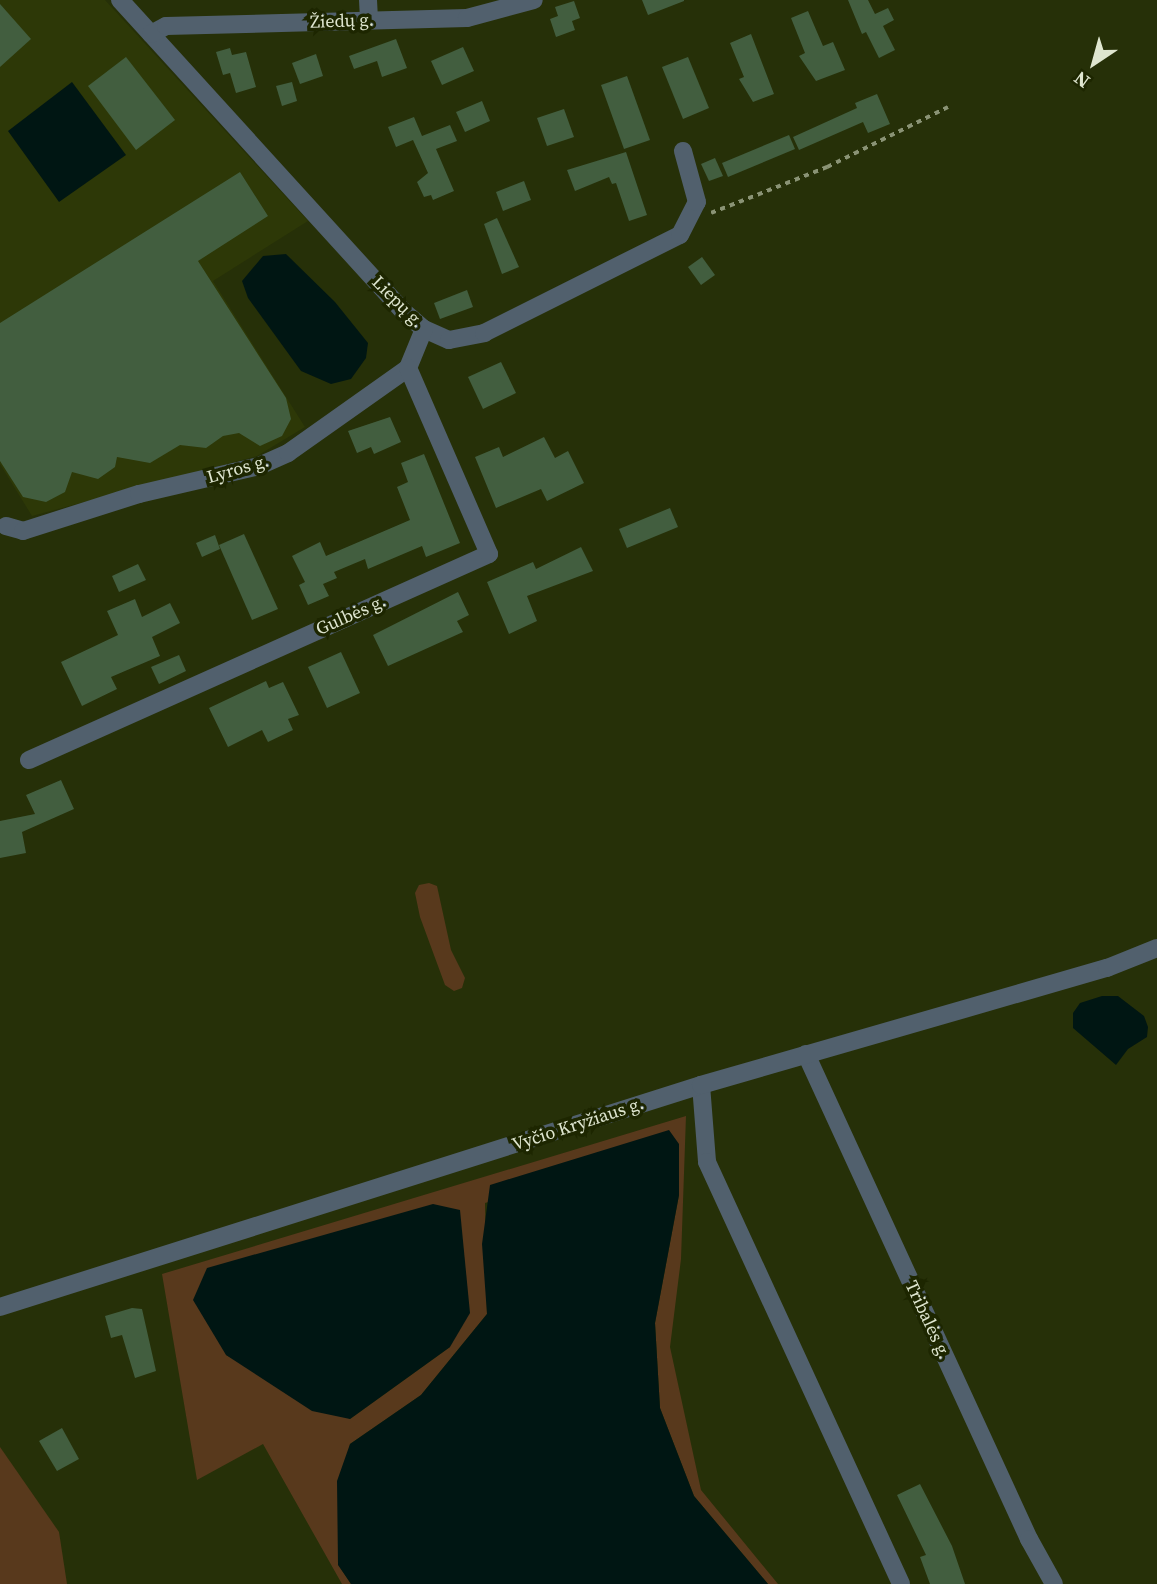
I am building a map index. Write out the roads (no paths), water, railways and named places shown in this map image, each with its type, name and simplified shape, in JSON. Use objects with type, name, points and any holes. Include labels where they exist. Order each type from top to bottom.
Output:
[{"type":"street","name":"Liepų g.","points":[[120,0],[424,329],[449,340],[484,333],[660,247],[690,222],[697,202],[683,151]]},
{"type":"street","points":[[368,0],[369,20]]},
{"type":"street","name":"Žiedų g.","points":[[151,34],[166,26],[467,18],[534,0]]},
{"type":"street","points":[[408,368],[424,329]]},
{"type":"street","name":"Lyros g.","points":[[6,526],[23,531],[139,494],[259,466],[288,453],[408,368]]},
{"type":"street","name":"Gulbės g.","points":[[29,760],[489,554],[408,368]]},
{"type":"street","name":"Vyčio Kryžiaus g.","points":[[0,1307],[701,1085],[1107,968],[1157,948]]},
{"type":"street","name":"Tribalės g.","points":[[806,1054],[1029,1539],[1054,1584]]},
{"type":"street","points":[[701,1085],[707,1162],[901,1584]]}]
